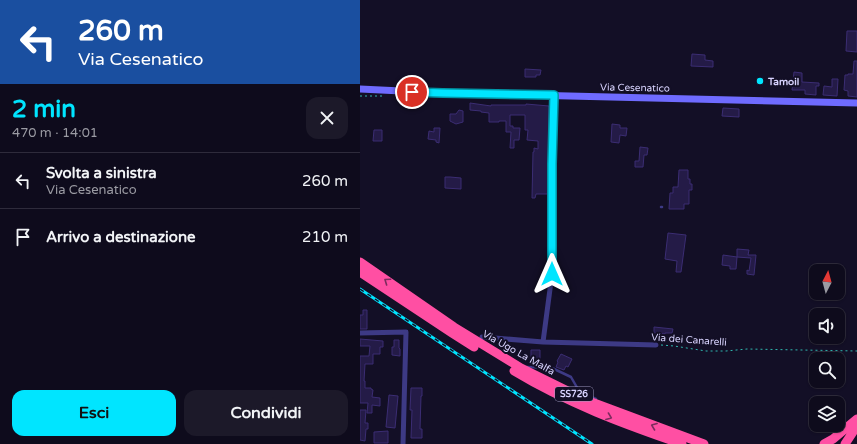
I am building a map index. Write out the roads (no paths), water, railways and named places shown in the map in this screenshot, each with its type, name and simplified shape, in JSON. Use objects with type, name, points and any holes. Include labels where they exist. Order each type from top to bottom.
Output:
[{"type":"highway","name":"Via Ugo La Malfa","points":[[360,262],[454,327],[481,341],[520,368],[586,400],[704,444]]},
{"type":"highway","name":"Via Ugo La Malfa","points":[[360,272],[452,333],[561,397],[598,413],[682,444]]},
{"type":"highway","points":[[824,444],[833,439],[857,420]]},
{"type":"highway","points":[[848,440],[857,426]]},
{"type":"highway","points":[[661,437],[672,444]]},
{"type":"main road","name":"Via Cesenatico","points":[[360,89],[443,93],[857,103]]},
{"type":"main road","name":"Via Cesenatico","points":[[360,93],[395,94],[412,92]]},
{"type":"street","points":[[543,342],[552,274],[552,164],[554,95]]},
{"type":"street","points":[[360,333],[406,332],[403,444]]},
{"type":"street","name":"Via dei Canarelli","points":[[481,341],[656,345]]},
{"type":"lane","points":[[481,341],[516,360]]},
{"type":"lane","points":[[522,364],[540,374]]},
{"type":"lane","points":[[528,367],[552,368],[571,377],[579,392]]},
{"type":"lane","points":[[573,389],[598,400]]},
{"type":"lane","points":[[605,403],[618,409],[623,414]]},
{"type":"railway","points":[[360,289],[592,444]]},
{"type":"place","name":"Tamoil","points":[[760,81]]}]
